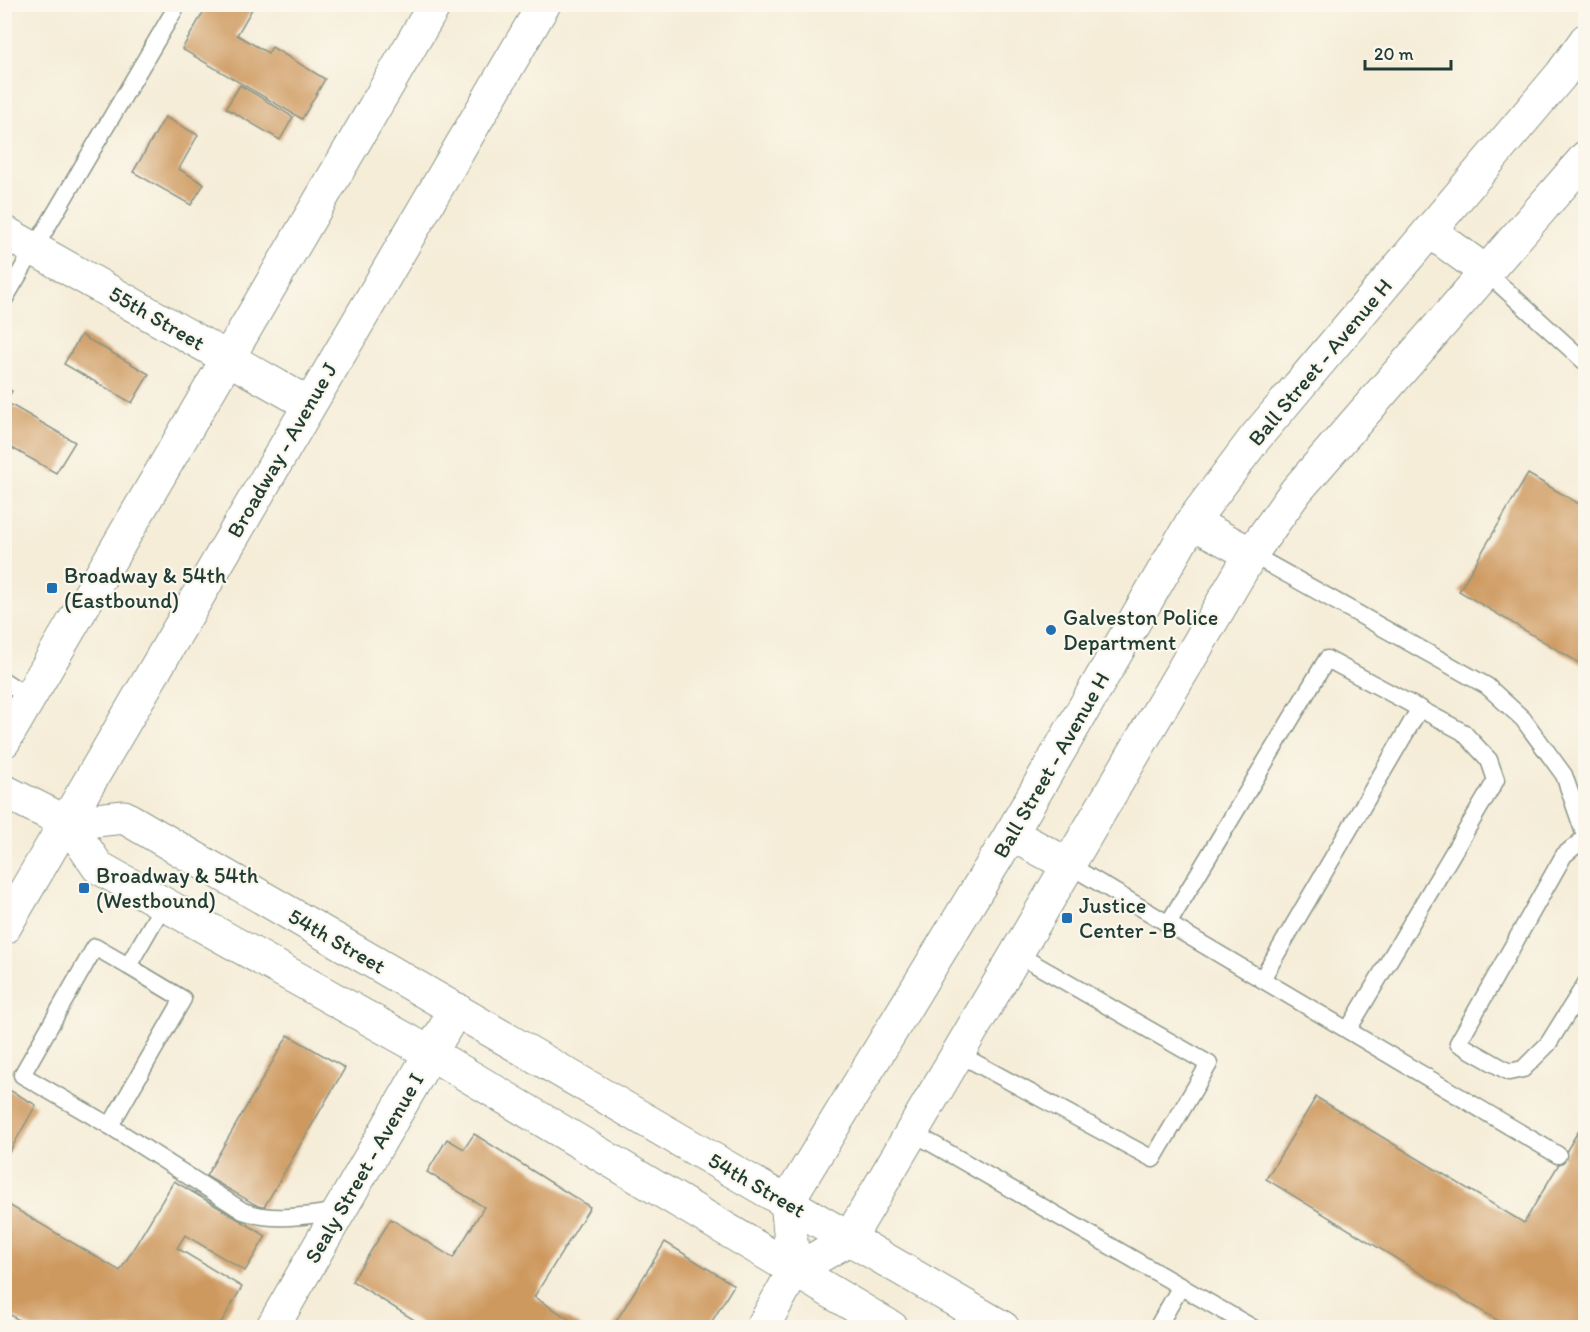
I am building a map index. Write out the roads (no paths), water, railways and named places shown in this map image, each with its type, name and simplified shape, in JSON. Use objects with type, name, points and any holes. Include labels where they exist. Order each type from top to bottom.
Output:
[{"type":"street","points":[[4,741],[17,689],[228,358],[435,4]]},
{"type":"street","name":"Broadway - Avenue J","points":[[4,928],[68,823],[309,404],[544,4]]},
{"type":"street","name":"Ball Street - Avenue H","points":[[788,1202],[1011,834],[1192,522],[1255,438],[1431,232],[1561,75],[1586,40]]},
{"type":"street","points":[[762,1328],[794,1271],[849,1239],[1251,554],[1296,491],[1586,157]]},
{"type":"street","name":"55th Street","points":[[4,231],[309,404]]},
{"type":"street","points":[[1431,232],[1486,272]]},
{"type":"street","points":[[1192,522],[1251,554]]},
{"type":"street","points":[[4,790],[68,823],[98,867],[430,1053],[892,1328]]},
{"type":"street","name":"54th Street","points":[[68,823],[124,818],[1003,1328]]},
{"type":"street","points":[[1011,834],[1069,865]]},
{"type":"street","name":"Sealy Street - Avenue I","points":[[272,1328],[456,1009]]},
{"type":"street","points":[[788,1202],[794,1271]]},
{"type":"lane","points":[[4,300],[178,4]]},
{"type":"lane","points":[[1486,272],[1584,361]]},
{"type":"lane","points":[[1251,554],[1487,686],[1523,719],[1564,775],[1585,838],[1564,855],[1458,1043],[1509,1072],[1523,1069],[1548,1044],[1586,984]]},
{"type":"lane","points":[[1168,924],[1327,659],[1463,732],[1489,760],[1496,780],[1348,1030]]},
{"type":"lane","points":[[1262,979],[1420,708]]},
{"type":"lane","points":[[1069,865],[1558,1155]]},
{"type":"lane","points":[[128,966],[164,904]]},
{"type":"lane","points":[[110,1126],[183,999],[95,947],[22,1075],[110,1126],[243,1211],[261,1218],[282,1218],[341,1211]]},
{"type":"lane","points":[[959,1054],[1153,1159],[1209,1064],[1017,954]]},
{"type":"lane","points":[[912,1132],[1253,1328]]},
{"type":"lane","points":[[1157,1328],[1181,1286]]},
{"type":"place","name":"Broadway & 54th (Eastbound)","points":[[52,588]]},
{"type":"place","name":"Galveston Police Department","points":[[1051,630]]},
{"type":"place","name":"Broadway & 54th (Westbound)","points":[[84,888]]},
{"type":"place","name":"Justice Center - B","points":[[1067,918]]}]
